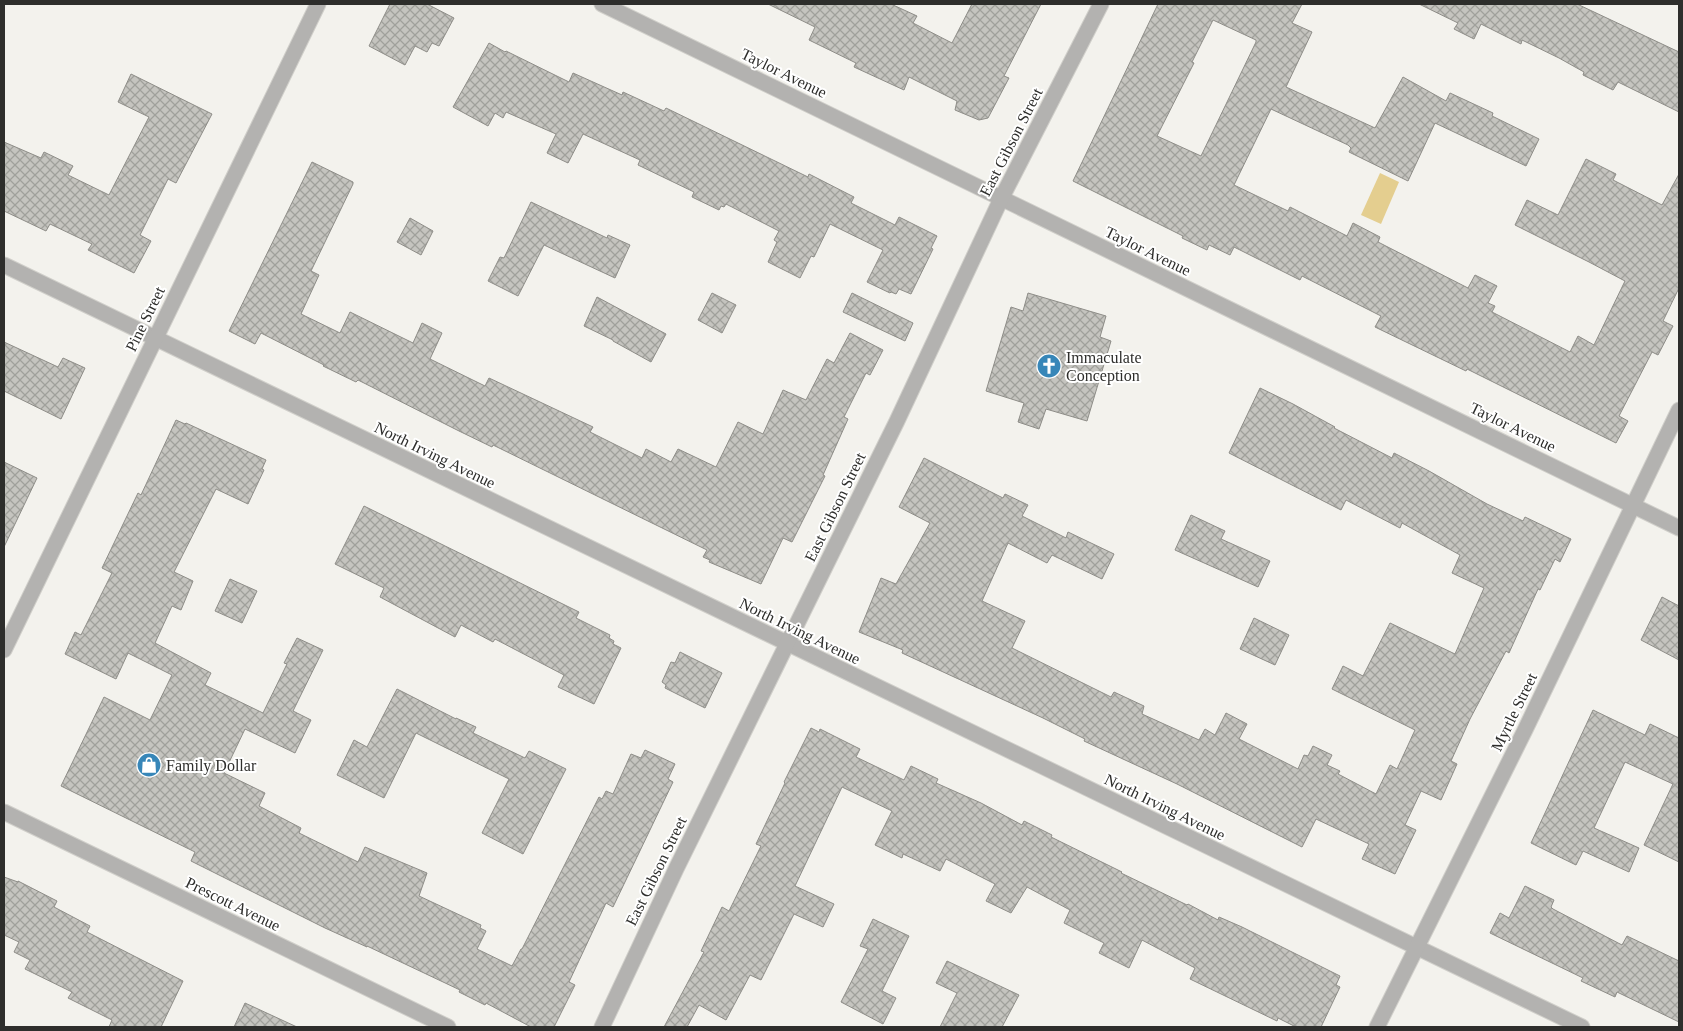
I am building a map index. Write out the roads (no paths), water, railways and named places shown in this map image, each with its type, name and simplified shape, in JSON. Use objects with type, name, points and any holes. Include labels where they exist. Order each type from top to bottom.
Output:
[{"type":"street","name":"Pine Street","points":[[4,650],[318,4]]},
{"type":"street","name":"Taylor Avenue","points":[[602,4],[1679,528]]},
{"type":"street","name":"East Gibson Street","points":[[602,1027],[676,869],[905,404],[1001,199],[1101,4]]},
{"type":"street","name":"North Irving Avenue","points":[[4,265],[787,645],[1582,1027]]},
{"type":"street","name":"Myrtle Street","points":[[1377,1027],[1525,730],[1679,410]]},
{"type":"street","name":"Prescott Avenue","points":[[4,812],[448,1027]]},
{"type":"place","name":"Immaculate Conception","points":[[1049,366]]},
{"type":"place","name":"Family Dollar","points":[[149,765]]}]
